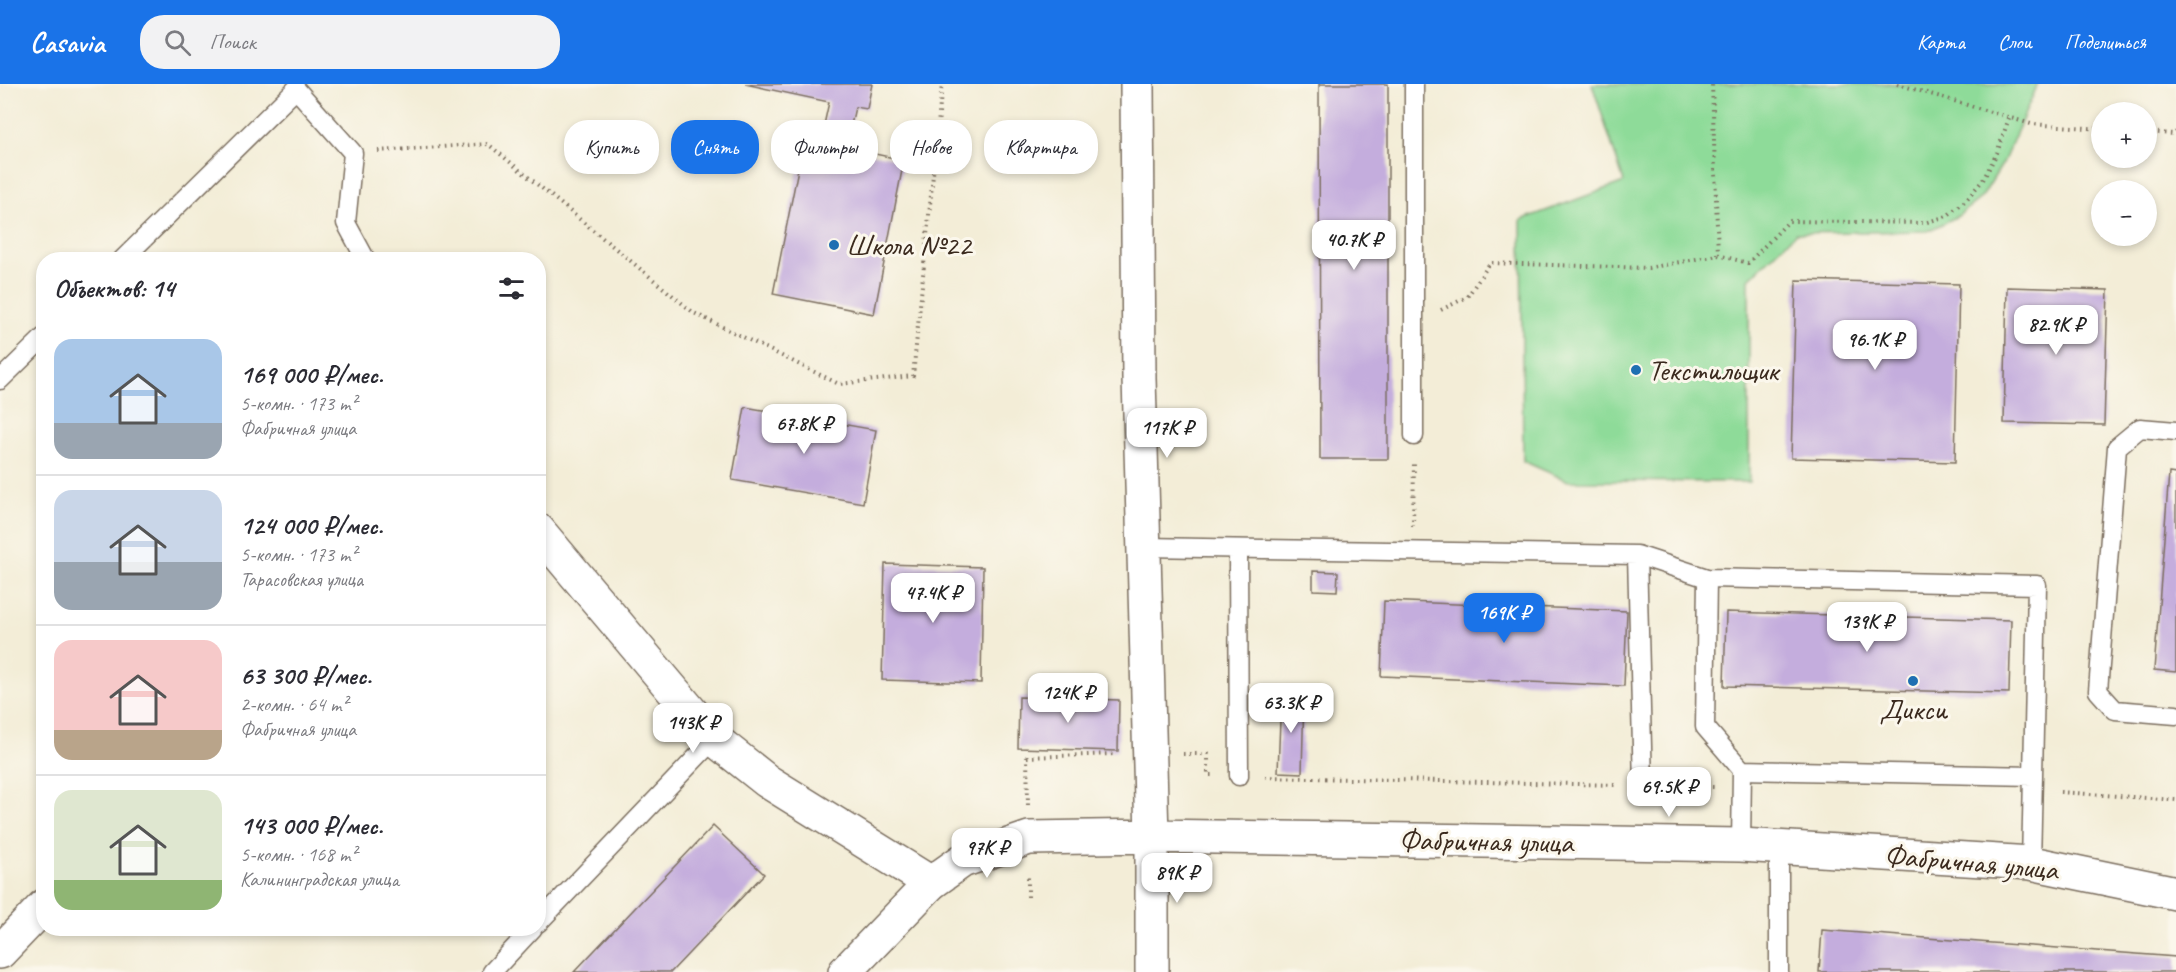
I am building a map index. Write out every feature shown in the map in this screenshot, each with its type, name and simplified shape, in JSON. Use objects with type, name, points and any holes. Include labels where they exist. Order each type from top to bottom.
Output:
[{"type":"street","points":[[1137,84],[1139,378],[1152,836],[1152,972]]},
{"type":"street","points":[[546,540],[714,739],[767,781],[931,883]]},
{"type":"street","name":"Фабричная улица","points":[[844,972],[931,883],[962,861],[1029,838],[1152,836],[1741,845],[2031,863],[2176,893]]},
{"type":"street","points":[[0,952],[36,914]]},
{"type":"lane","points":[[1414,84],[1414,436]]},
{"type":"lane","points":[[131,252],[296,89],[353,153],[346,223],[362,252]]},
{"type":"lane","points":[[0,380],[36,345]]},
{"type":"lane","points":[[2176,430],[2140,428],[2117,447],[2098,691],[2115,710],[2176,715]]},
{"type":"lane","points":[[1144,547],[1637,555],[1707,578],[2037,585],[2031,863]]},
{"type":"lane","points":[[1238,549],[1239,776]]},
{"type":"lane","points":[[1637,555],[1642,785]]},
{"type":"lane","points":[[1707,578],[1705,727],[1742,779],[1741,845]]},
{"type":"lane","points":[[546,915],[714,739]]},
{"type":"lane","points":[[1742,779],[2033,783]]},
{"type":"lane","points":[[1779,847],[1779,972]]},
{"type":"lane","points":[[492,972],[526,936]]},
{"type":"path","points":[[353,153],[488,144],[694,313],[839,384],[913,376],[942,84]]},
{"type":"path","points":[[1712,84],[1718,255]]},
{"type":"path","points":[[1898,84],[2031,124],[2091,128]]},
{"type":"path","points":[[1414,324],[1467,297],[1490,262],[1647,268],[1718,255],[1748,263],[1789,221],[1924,223],[1947,216],[1983,180],[1997,153],[2008,118]]},
{"type":"path","points":[[2157,133],[2174,134],[2176,132]]},
{"type":"path","points":[[1413,551],[1414,436]]},
{"type":"path","points":[[1028,758],[1149,753],[1208,754],[1208,775],[1239,776],[1642,785],[1742,779]]},
{"type":"path","points":[[2033,783],[2176,800]]},
{"type":"green space","name":"Текстильщик","points":[[1592,84],[2038,84],[2003,163],[1982,197],[1958,216],[1928,231],[1796,233],[1749,279],[1749,482],[1568,481],[1523,461],[1521,220],[1624,182]]},
{"type":"building","points":[[745,84],[872,84],[867,109],[855,107],[852,120],[825,120],[829,102]]},
{"type":"building","points":[[1319,84],[1388,84],[1388,459],[1320,459]]},
{"type":"building","points":[[878,155],[890,157],[890,174],[901,174],[874,314],[773,294],[797,174],[878,174]]},
{"type":"building","points":[[1796,280],[1959,284],[1955,462],[1791,458]]},
{"type":"building","points":[[2007,287],[2108,290],[2104,425],[2004,423]]},
{"type":"building","points":[[745,407],[876,430],[863,503],[732,480]]},
{"type":"building","points":[[2169,473],[2176,474],[2176,672],[2154,670]]},
{"type":"building","points":[[885,564],[983,567],[981,683],[882,680]]},
{"type":"building","points":[[1313,571],[1338,572],[1337,591],[1313,590]]},
{"type":"building","points":[[1384,601],[1627,611],[1624,686],[1381,676]]},
{"type":"building","points":[[1726,612],[2011,620],[2009,693],[1724,686]]},
{"type":"building","points":[[1281,694],[1304,695],[1302,773],[1278,772]]},
{"type":"building","points":[[1019,697],[1119,700],[1118,751],[1018,748]]},
{"type":"building","points":[[713,826],[764,874],[671,972],[574,972]]},
{"type":"building","points":[[1822,930],[2176,957],[2176,972],[1819,972]]},
{"type":"place","name":"Школа №22","points":[[834,245]]},
{"type":"place","name":"Текстильщик","points":[[1636,370]]},
{"type":"place","name":"Дикси","points":[[1913,681]]}]
